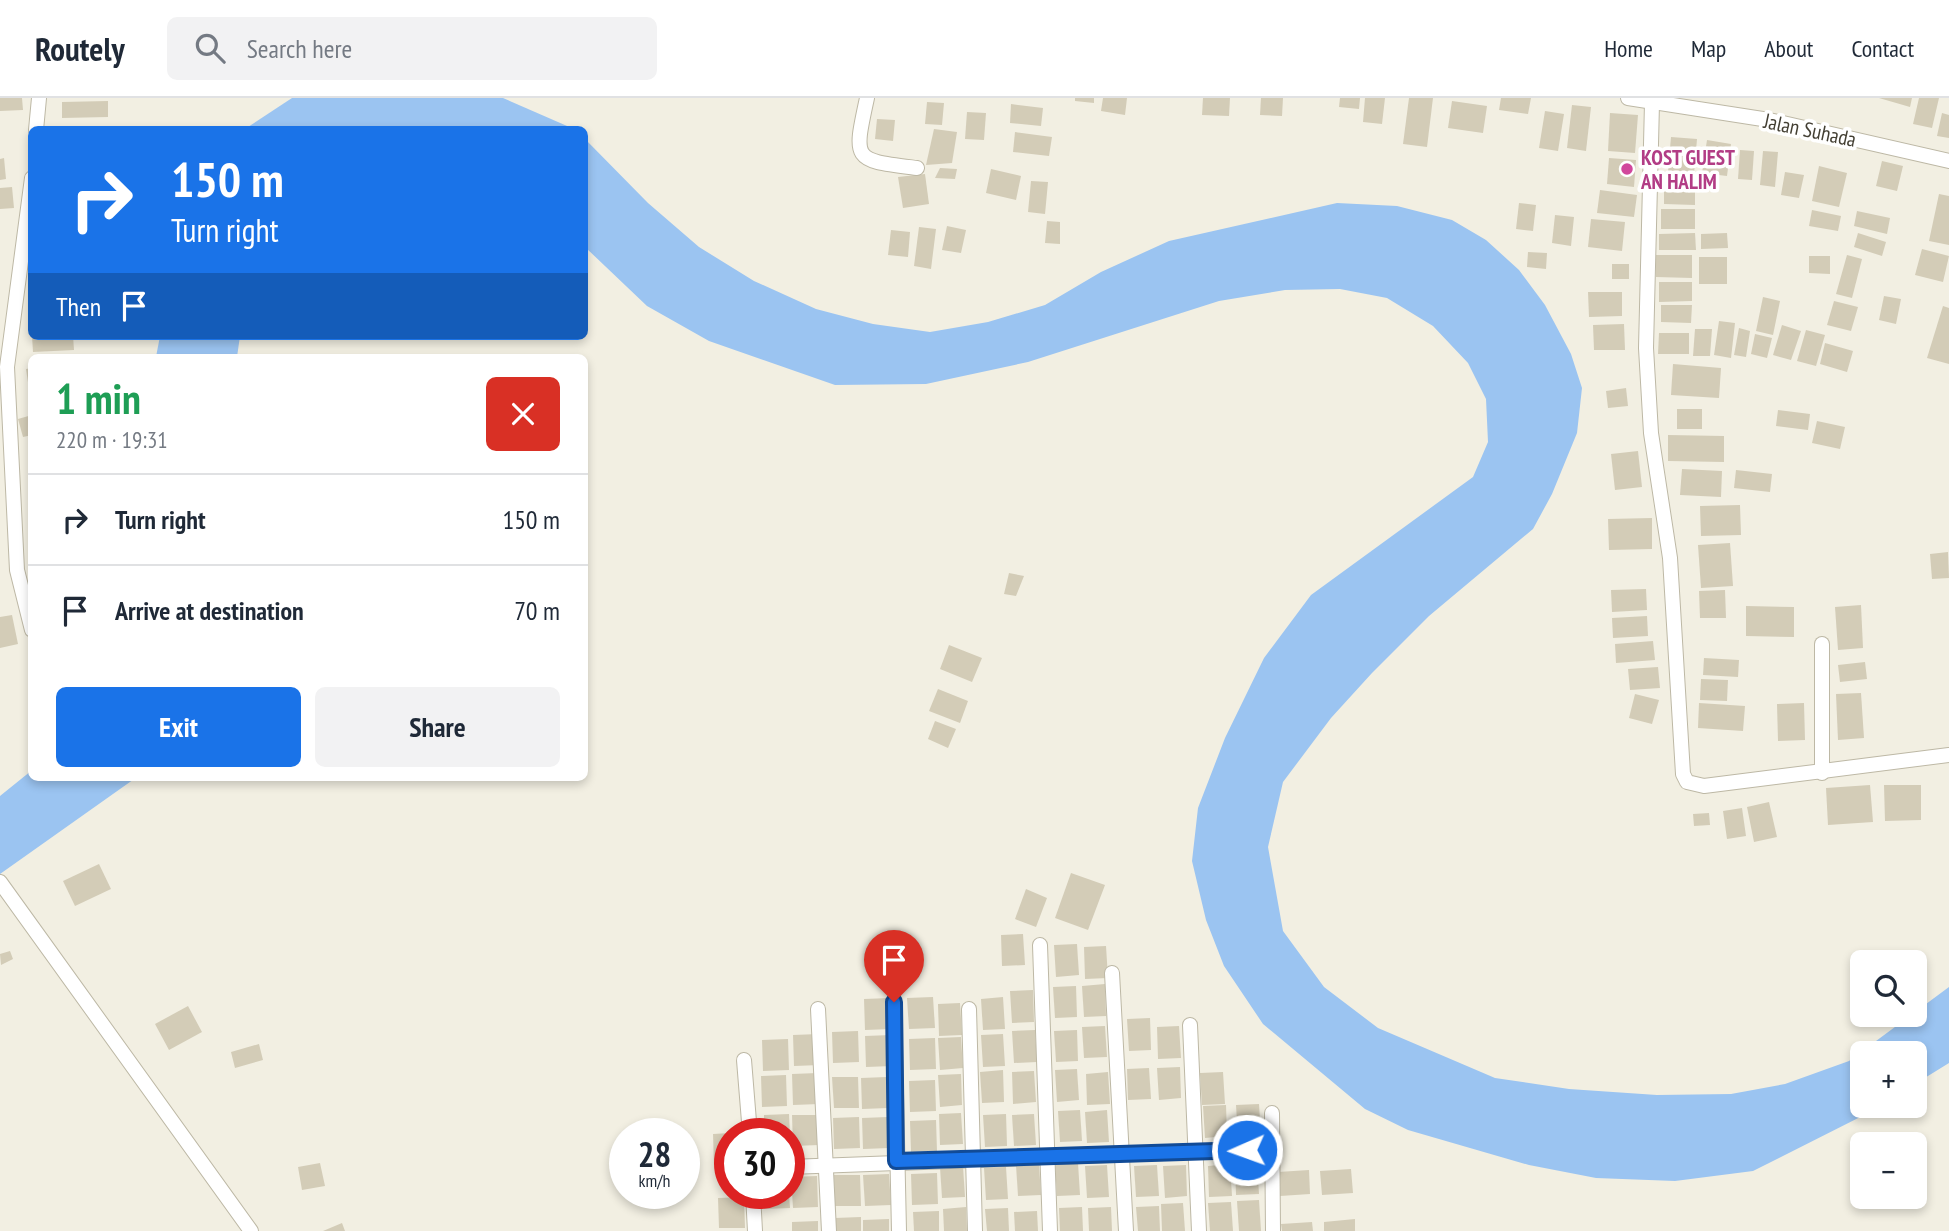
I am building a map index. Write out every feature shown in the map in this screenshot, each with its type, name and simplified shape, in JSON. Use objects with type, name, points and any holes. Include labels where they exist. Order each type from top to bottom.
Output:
[{"type":"street","points":[[36,126],[39,98]]},
{"type":"street","points":[[867,98],[858,145],[862,157],[872,162],[917,169]]},
{"type":"street","name":"Jalan Suhada","points":[[1628,98],[1769,120],[1949,161]]},
{"type":"street","points":[[1652,103],[1646,348],[1651,433],[1670,558],[1683,774],[1687,782],[1704,786],[1949,755]]},
{"type":"street","points":[[28,208],[7,367],[17,570],[28,614]]},
{"type":"street","points":[[1822,644],[1822,773]]},
{"type":"street","points":[[1,883],[251,1231]]},
{"type":"street","points":[[1040,945],[1050,1231]]},
{"type":"street","points":[[1112,973],[1126,1231]]},
{"type":"street","points":[[894,1002],[896,1161],[900,1231]]},
{"type":"street","points":[[818,1009],[829,1231]]},
{"type":"street","points":[[969,1009],[975,1231]]},
{"type":"street","points":[[1189,1026],[1199,1231]]},
{"type":"street","points":[[744,1060],[749,1118]]},
{"type":"street","points":[[1272,1113],[1273,1231]]},
{"type":"street","points":[[805,1166],[1272,1149]]},
{"type":"street","points":[[754,1209],[755,1231]]},
{"type":"water","points":[[292,98],[503,98],[567,126],[250,126]]},
{"type":"water","points":[[588,142],[648,203],[699,247],[754,281],[816,309],[873,324],[930,332],[988,322],[1045,305],[1101,272],[1169,241],[1337,203],[1397,206],[1452,220],[1486,240],[1519,270],[1545,305],[1571,354],[1582,388],[1577,433],[1552,494],[1533,529],[1429,616],[1372,673],[1331,718],[1283,782],[1268,847],[1283,931],[1324,987],[1378,1028],[1495,1078],[1569,1089],[1657,1095],[1731,1094],[1785,1084],[1850,1060],[1850,1118],[1858,1118],[1753,1171],[1675,1181],[1596,1178],[1529,1165],[1408,1130],[1365,1109],[1263,1024],[1224,966],[1206,920],[1192,861],[1198,808],[1225,738],[1264,658],[1311,595],[1473,477],[1488,442],[1486,399],[1468,363],[1433,326],[1387,298],[1340,289],[1285,290],[1219,301],[1028,362],[926,384],[835,385],[709,341],[647,306],[588,250]]},
{"type":"water","points":[[159,340],[239,340],[237,354],[157,354]]},
{"type":"water","points":[[28,773],[28,781],[131,781],[0,874],[0,796]]},
{"type":"water","points":[[1949,987],[1949,1063],[1927,1077],[1927,1041],[1876,1041],[1895,1027],[1927,1027],[1927,1003]]},
{"type":"building","points":[[0,98],[22,98],[23,110],[0,111]]},
{"type":"building","points":[[1075,98],[1094,98],[1094,103],[1075,101]]},
{"type":"building","points":[[1103,98],[1127,98],[1125,115],[1101,111]]},
{"type":"building","points":[[1203,98],[1230,98],[1229,116],[1202,115]]},
{"type":"building","points":[[1261,98],[1283,98],[1282,116],[1260,115]]},
{"type":"building","points":[[1340,98],[1360,98],[1359,109],[1339,107]]},
{"type":"building","points":[[1365,98],[1385,98],[1382,124],[1363,122]]},
{"type":"building","points":[[1409,98],[1433,98],[1427,147],[1403,144]]},
{"type":"building","points":[[1501,98],[1531,98],[1528,114],[1499,110]]},
{"type":"building","points":[[1879,98],[1912,98],[1910,107]]},
{"type":"building","points":[[1919,98],[1939,98],[1932,128],[1913,124]]},
{"type":"building","points":[[108,101],[108,117],[62,118],[62,102]]},
{"type":"building","points":[[1452,101],[1487,106],[1483,133],[1448,128]]},
{"type":"building","points":[[927,102],[944,103],[942,125],[925,124]]},
{"type":"building","points":[[1011,104],[1043,108],[1041,126],[1010,123]]},
{"type":"building","points":[[1572,105],[1591,107],[1586,151],[1567,148]]},
{"type":"building","points":[[1545,111],[1564,114],[1558,151],[1539,148]]},
{"type":"building","points":[[967,112],[986,113],[984,140],[965,139]]},
{"type":"building","points":[[1610,113],[1638,115],[1635,153],[1608,151]]},
{"type":"building","points":[[1942,113],[1949,115],[1949,138],[1937,136]]},
{"type":"building","points":[[877,119],[895,120],[893,141],[875,139]]},
{"type":"building","points":[[934,129],[957,132],[952,163],[926,165]]},
{"type":"building","points":[[1015,132],[1052,137],[1049,156],[1013,152]]},
{"type":"building","points":[[1671,137],[1697,139],[1694,174],[1668,172]]},
{"type":"building","points":[[1707,140],[1731,144],[1727,176],[1702,173]]},
{"type":"building","points":[[1740,150],[1754,151],[1752,180],[1738,179]]},
{"type":"building","points":[[1763,151],[1778,152],[1775,187],[1760,185]]},
{"type":"building","points":[[4,158],[6,179],[0,180],[0,159]]},
{"type":"building","points":[[1609,158],[1636,160],[1634,187],[1607,184]]},
{"type":"building","points":[[1882,161],[1903,166],[1897,191],[1876,186]]},
{"type":"building","points":[[1819,166],[1847,173],[1839,207],[1812,201]]},
{"type":"building","points":[[940,168],[957,169],[955,179],[935,178]]},
{"type":"building","points":[[991,169],[1021,176],[1016,200],[986,193]]},
{"type":"building","points":[[1785,172],[1804,175],[1799,198],[1781,195]]},
{"type":"building","points":[[925,174],[929,204],[903,208],[898,177]]},
{"type":"building","points":[[1031,181],[1048,182],[1045,214],[1028,212]]},
{"type":"building","points":[[12,187],[14,208],[0,209],[0,188]]},
{"type":"building","points":[[1664,188],[1695,188],[1695,205],[1664,204]]},
{"type":"building","points":[[1600,190],[1637,195],[1634,217],[1597,213]]},
{"type":"building","points":[[1939,194],[1949,196],[1949,245],[1929,241]]},
{"type":"building","points":[[1519,203],[1536,205],[1533,231],[1516,229]]},
{"type":"building","points":[[1661,209],[1695,209],[1695,229],[1661,229]]},
{"type":"building","points":[[1812,210],[1841,216],[1838,231],[1809,226]]},
{"type":"building","points":[[1857,211],[1890,218],[1887,234],[1854,226]]},
{"type":"building","points":[[1555,215],[1574,217],[1571,246],[1552,243]]},
{"type":"building","points":[[1591,219],[1625,222],[1622,251],[1588,247]]},
{"type":"building","points":[[1047,221],[1060,222],[1060,244],[1045,243]]},
{"type":"building","points":[[947,226],[966,230],[961,253],[942,250]]},
{"type":"building","points":[[919,227],[936,229],[931,269],[914,266]]},
{"type":"building","points":[[891,230],[910,232],[908,257],[888,255]]},
{"type":"building","points":[[1695,233],[1696,250],[1659,250],[1659,234]]},
{"type":"building","points":[[1727,233],[1728,248],[1701,249],[1701,234]]},
{"type":"building","points":[[1858,233],[1886,242],[1882,256],[1854,247]]},
{"type":"building","points":[[1922,249],[1949,256],[1943,282],[1915,275]]},
{"type":"building","points":[[1528,252],[1547,253],[1546,269],[1527,267]]},
{"type":"building","points":[[1656,255],[1692,255],[1692,278],[1656,277]]},
{"type":"building","points":[[1847,255],[1862,259],[1852,298],[1836,294]]},
{"type":"building","points":[[1809,256],[1830,256],[1830,274],[1809,273]]},
{"type":"building","points":[[1699,257],[1727,257],[1727,284],[1699,284]]},
{"type":"building","points":[[1612,264],[1629,264],[1629,279],[1612,279]]},
{"type":"building","points":[[1659,282],[1692,282],[1692,301],[1659,302]]},
{"type":"building","points":[[1588,292],[1622,292],[1622,316],[1589,317]]},
{"type":"building","points":[[1884,296],[1901,299],[1896,324],[1879,320]]},
{"type":"building","points":[[1763,297],[1780,301],[1773,335],[1756,331]]},
{"type":"building","points":[[1834,301],[1858,307],[1851,331],[1827,325]]},
{"type":"building","points":[[1661,305],[1692,305],[1691,323],[1661,322]]},
{"type":"building","points":[[1943,306],[1949,308],[1949,364],[1927,358]]},
{"type":"building","points":[[1719,321],[1735,323],[1731,358],[1714,355]]},
{"type":"building","points":[[1624,324],[1625,350],[1594,350],[1593,325]]},
{"type":"building","points":[[1782,325],[1801,331],[1791,360],[1773,355]]},
{"type":"building","points":[[1739,328],[1750,331],[1746,357],[1734,355]]},
{"type":"building","points":[[1695,329],[1712,329],[1710,356],[1693,356]]},
{"type":"building","points":[[1806,330],[1825,335],[1816,366],[1797,361]]},
{"type":"building","points":[[1659,333],[1689,333],[1689,354],[1658,354]]},
{"type":"building","points":[[1755,334],[1772,338],[1767,358],[1751,354]]},
{"type":"building","points":[[32,340],[73,340],[74,350],[33,352]]},
{"type":"building","points":[[1825,343],[1853,351],[1847,372],[1820,364]]},
{"type":"building","points":[[1673,364],[1721,368],[1719,398],[1671,395]]},
{"type":"building","points":[[1626,388],[1628,406],[1608,408],[1606,391]]},
{"type":"building","points":[[1677,409],[1702,409],[1702,429],[1677,429]]},
{"type":"building","points":[[1778,410],[1810,414],[1808,430],[1776,426]]},
{"type":"building","points":[[28,416],[28,436],[23,437],[18,419]]},
{"type":"building","points":[[1817,421],[1845,427],[1840,449],[1812,443]]},
{"type":"building","points":[[1668,435],[1724,436],[1724,462],[1668,461]]},
{"type":"building","points":[[1638,451],[1642,487],[1615,490],[1611,454]]},
{"type":"building","points":[[1682,469],[1722,471],[1721,497],[1680,495]]},
{"type":"building","points":[[1736,470],[1772,474],[1770,492],[1734,488]]},
{"type":"building","points":[[1740,505],[1741,535],[1701,536],[1700,506]]},
{"type":"building","points":[[1652,518],[1652,549],[1609,550],[1608,519]]},
{"type":"building","points":[[1730,543],[1733,586],[1701,588],[1698,545]]},
{"type":"building","points":[[1948,552],[1949,578],[1932,579],[1930,554]]},
{"type":"building","points":[[1009,573],[1024,576],[1016,596],[1004,594]]},
{"type":"building","points":[[1646,589],[1647,610],[1612,612],[1611,590]]},
{"type":"building","points":[[1725,590],[1726,618],[1700,618],[1699,591]]},
{"type":"building","points":[[1861,605],[1863,648],[1838,650],[1835,607]]},
{"type":"building","points":[[1746,606],[1794,607],[1794,637],[1746,636]]},
{"type":"building","points":[[12,615],[18,644],[0,648],[0,617]]},
{"type":"building","points":[[1647,616],[1648,636],[1613,638],[1612,618]]},
{"type":"building","points":[[1653,641],[1655,660],[1616,663],[1615,644]]},
{"type":"building","points":[[949,645],[982,658],[972,682],[940,669]]},
{"type":"building","points":[[1704,658],[1739,660],[1738,677],[1703,675]]},
{"type":"building","points":[[1865,662],[1867,679],[1840,682],[1838,665]]},
{"type":"building","points":[[1658,667],[1660,688],[1630,690],[1628,669]]},
{"type":"building","points":[[1701,679],[1728,680],[1727,701],[1700,700]]},
{"type":"building","points":[[938,689],[968,701],[960,723],[929,711]]},
{"type":"building","points":[[1861,693],[1864,738],[1838,740],[1836,694]]},
{"type":"building","points":[[1635,694],[1659,700],[1652,724],[1629,718]]},
{"type":"building","points":[[1699,703],[1745,706],[1743,731],[1698,728]]},
{"type":"building","points":[[1804,703],[1805,740],[1778,741],[1777,704]]},
{"type":"building","points":[[935,721],[956,729],[948,748],[928,739]]},
{"type":"building","points":[[1870,785],[1873,822],[1828,825],[1826,788]]},
{"type":"building","points":[[1884,785],[1921,785],[1921,820],[1885,821]]},
{"type":"building","points":[[1769,802],[1777,837],[1754,842],[1747,807]]},
{"type":"building","points":[[1742,808],[1746,836],[1727,839],[1723,811]]},
{"type":"building","points":[[1709,813],[1710,825],[1694,826],[1693,814]]},
{"type":"building","points":[[99,864],[111,889],[75,906],[63,881]]},
{"type":"building","points":[[1071,873],[1105,885],[1088,930],[1055,918]]},
{"type":"building","points":[[1026,889],[1047,898],[1036,927],[1015,919]]},
{"type":"building","points":[[1023,934],[1025,965],[1002,966],[1001,935]]},
{"type":"building","points":[[1077,944],[1079,975],[1056,977],[1054,945]]},
{"type":"building","points":[[1106,946],[1108,978],[1085,979],[1084,947]]},
{"type":"building","points":[[10,951],[13,959],[1,965],[0,954]]},
{"type":"building","points":[[1105,984],[1106,1016],[1084,1017],[1082,986]]},
{"type":"building","points":[[1076,986],[1077,1017],[1055,1018],[1053,987]]},
{"type":"building","points":[[1033,990],[1034,1022],[1012,1023],[1010,991]]},
{"type":"building","points":[[933,997],[935,1028],[909,1029],[907,998]]},
{"type":"building","points":[[1003,997],[1005,1029],[983,1030],[981,999]]},
{"type":"building","points":[[890,998],[891,1029],[865,1030],[864,999]]},
{"type":"building","points":[[960,1003],[962,1035],[939,1036],[938,1004]]},
{"type":"building","points":[[188,1006],[202,1032],[169,1050],[155,1024]]},
{"type":"building","points":[[1150,1018],[1151,1050],[1129,1051],[1127,1019]]},
{"type":"building","points":[[1105,1026],[1107,1057],[1084,1058],[1082,1027]]},
{"type":"building","points":[[1179,1026],[1181,1058],[1158,1059],[1157,1027]]},
{"type":"building","points":[[1035,1030],[1037,1062],[1014,1063],[1012,1031]]},
{"type":"building","points":[[1077,1030],[1078,1061],[1056,1062],[1054,1031]]},
{"type":"building","points":[[858,1031],[859,1062],[833,1063],[832,1032]]},
{"type":"building","points":[[819,1034],[820,1065],[794,1066],[793,1035]]},
{"type":"building","points":[[1003,1034],[1005,1066],[983,1067],[981,1035]]},
{"type":"building","points":[[891,1035],[892,1066],[866,1067],[865,1036]]},
{"type":"building","points":[[961,1037],[963,1068],[940,1070],[938,1038]]},
{"type":"building","points":[[935,1038],[936,1069],[910,1070],[909,1039]]},
{"type":"building","points":[[788,1039],[789,1070],[763,1071],[762,1040]]},
{"type":"building","points":[[259,1044],[263,1060],[235,1068],[231,1052]]},
{"type":"building","points":[[1180,1067],[1181,1098],[1159,1100],[1157,1068]]},
{"type":"building","points":[[1149,1068],[1151,1099],[1128,1100],[1127,1069]]},
{"type":"building","points":[[1077,1069],[1079,1100],[1057,1102],[1055,1070]]},
{"type":"building","points":[[1003,1070],[1004,1102],[982,1103],[980,1072]]},
{"type":"building","points":[[1034,1071],[1036,1102],[1013,1104],[1012,1072]]},
{"type":"building","points":[[1108,1072],[1110,1104],[1087,1105],[1086,1074]]},
{"type":"building","points":[[1223,1072],[1225,1104],[1202,1105],[1200,1073]]},
{"type":"building","points":[[818,1073],[819,1104],[793,1105],[792,1074]]},
{"type":"building","points":[[961,1074],[962,1105],[940,1107],[938,1075]]},
{"type":"building","points":[[786,1075],[787,1106],[762,1107],[761,1076]]},
{"type":"building","points":[[832,1077],[858,1077],[859,1108],[834,1108]]},
{"type":"building","points":[[887,1077],[888,1108],[862,1109],[861,1078]]},
{"type":"building","points":[[935,1080],[936,1111],[910,1112],[909,1081]]},
{"type":"building","points":[[1259,1104],[1261,1136],[1238,1137],[1236,1105]]},
{"type":"building","points":[[1226,1105],[1227,1136],[1205,1138],[1203,1106]]},
{"type":"building","points":[[1080,1110],[1082,1141],[1060,1142],[1058,1111]]},
{"type":"building","points":[[1107,1110],[1109,1142],[1087,1143],[1085,1112]]},
{"type":"building","points":[[961,1113],[963,1144],[940,1145],[939,1114]]},
{"type":"building","points":[[789,1114],[789,1118],[764,1118],[764,1115]]},
{"type":"building","points":[[1006,1114],[1007,1146],[985,1147],[983,1115]]},
{"type":"building","points":[[1034,1114],[1036,1145],[1014,1146],[1012,1115]]},
{"type":"building","points":[[792,1115],[818,1115],[819,1145],[805,1146],[805,1118],[792,1118]]},
{"type":"building","points":[[859,1117],[860,1148],[834,1149],[833,1118]]},
{"type":"building","points":[[888,1117],[889,1148],[863,1149],[862,1118]]},
{"type":"building","points":[[936,1120],[937,1151],[911,1152],[910,1121]]},
{"type":"building","points":[[1257,1162],[1259,1194],[1236,1195],[1235,1163]]},
{"type":"building","points":[[320,1163],[325,1186],[302,1190],[298,1167]]},
{"type":"building","points":[[1078,1163],[1080,1195],[1057,1196],[1055,1164]]},
{"type":"building","points":[[1039,1164],[1041,1195],[1018,1196],[1016,1165]]},
{"type":"building","points":[[1230,1164],[1232,1196],[1209,1197],[1208,1166]]},
{"type":"building","points":[[1107,1165],[1109,1197],[1087,1198],[1085,1166]]},
{"type":"building","points":[[1157,1165],[1159,1196],[1136,1197],[1134,1166]]},
{"type":"building","points":[[1186,1165],[1187,1196],[1165,1198],[1163,1166]]},
{"type":"building","points":[[963,1166],[965,1197],[942,1198],[940,1167]]},
{"type":"building","points":[[1006,1167],[1008,1199],[986,1200],[984,1168]]},
{"type":"building","points":[[1351,1169],[1353,1193],[1322,1195],[1320,1171]]},
{"type":"building","points":[[1309,1170],[1310,1194],[1280,1196],[1278,1172]]},
{"type":"building","points":[[937,1173],[938,1204],[912,1205],[911,1174]]},
{"type":"building","points":[[889,1174],[891,1205],[865,1206],[863,1175]]},
{"type":"building","points":[[834,1175],[860,1175],[861,1206],[835,1206]]},
{"type":"building","points":[[805,1176],[817,1176],[818,1207],[805,1208]]},
{"type":"building","points":[[1259,1200],[1261,1231],[1239,1231],[1237,1201]]},
{"type":"building","points":[[1231,1202],[1233,1231],[1210,1231],[1208,1203]]},
{"type":"building","points":[[1183,1203],[1185,1231],[1162,1231],[1161,1204]]},
{"type":"building","points":[[1159,1206],[1160,1231],[1138,1231],[1136,1207]]},
{"type":"building","points":[[966,1207],[967,1231],[944,1231],[943,1209]]},
{"type":"building","points":[[1082,1207],[1083,1231],[1060,1231],[1059,1208]]},
{"type":"building","points":[[1111,1207],[1112,1231],[1089,1231],[1088,1208]]},
{"type":"building","points":[[1008,1208],[1009,1231],[987,1231],[985,1209]]},
{"type":"building","points":[[718,1209],[744,1209],[745,1228],[719,1228]]},
{"type":"building","points":[[939,1211],[939,1231],[914,1231],[913,1212]]},
{"type":"building","points":[[1037,1211],[1038,1231],[1015,1231],[1014,1212]]},
{"type":"building","points":[[861,1217],[861,1231],[836,1231],[835,1218]]},
{"type":"building","points":[[889,1219],[889,1231],[863,1231],[863,1220]]},
{"type":"building","points":[[1355,1219],[1355,1231],[1324,1231],[1324,1222]]},
{"type":"building","points":[[818,1221],[818,1231],[792,1231],[792,1222]]},
{"type":"building","points":[[1312,1222],[1313,1231],[1282,1231],[1281,1224]]},
{"type":"building","points":[[342,1223],[345,1231],[323,1231]]},
{"type":"place","name":"KOST GUEST AN HALIM","points":[[1627,169]]},
{"type":"route","points":[[894,1002],[896,1161],[1247,1150]]}]
